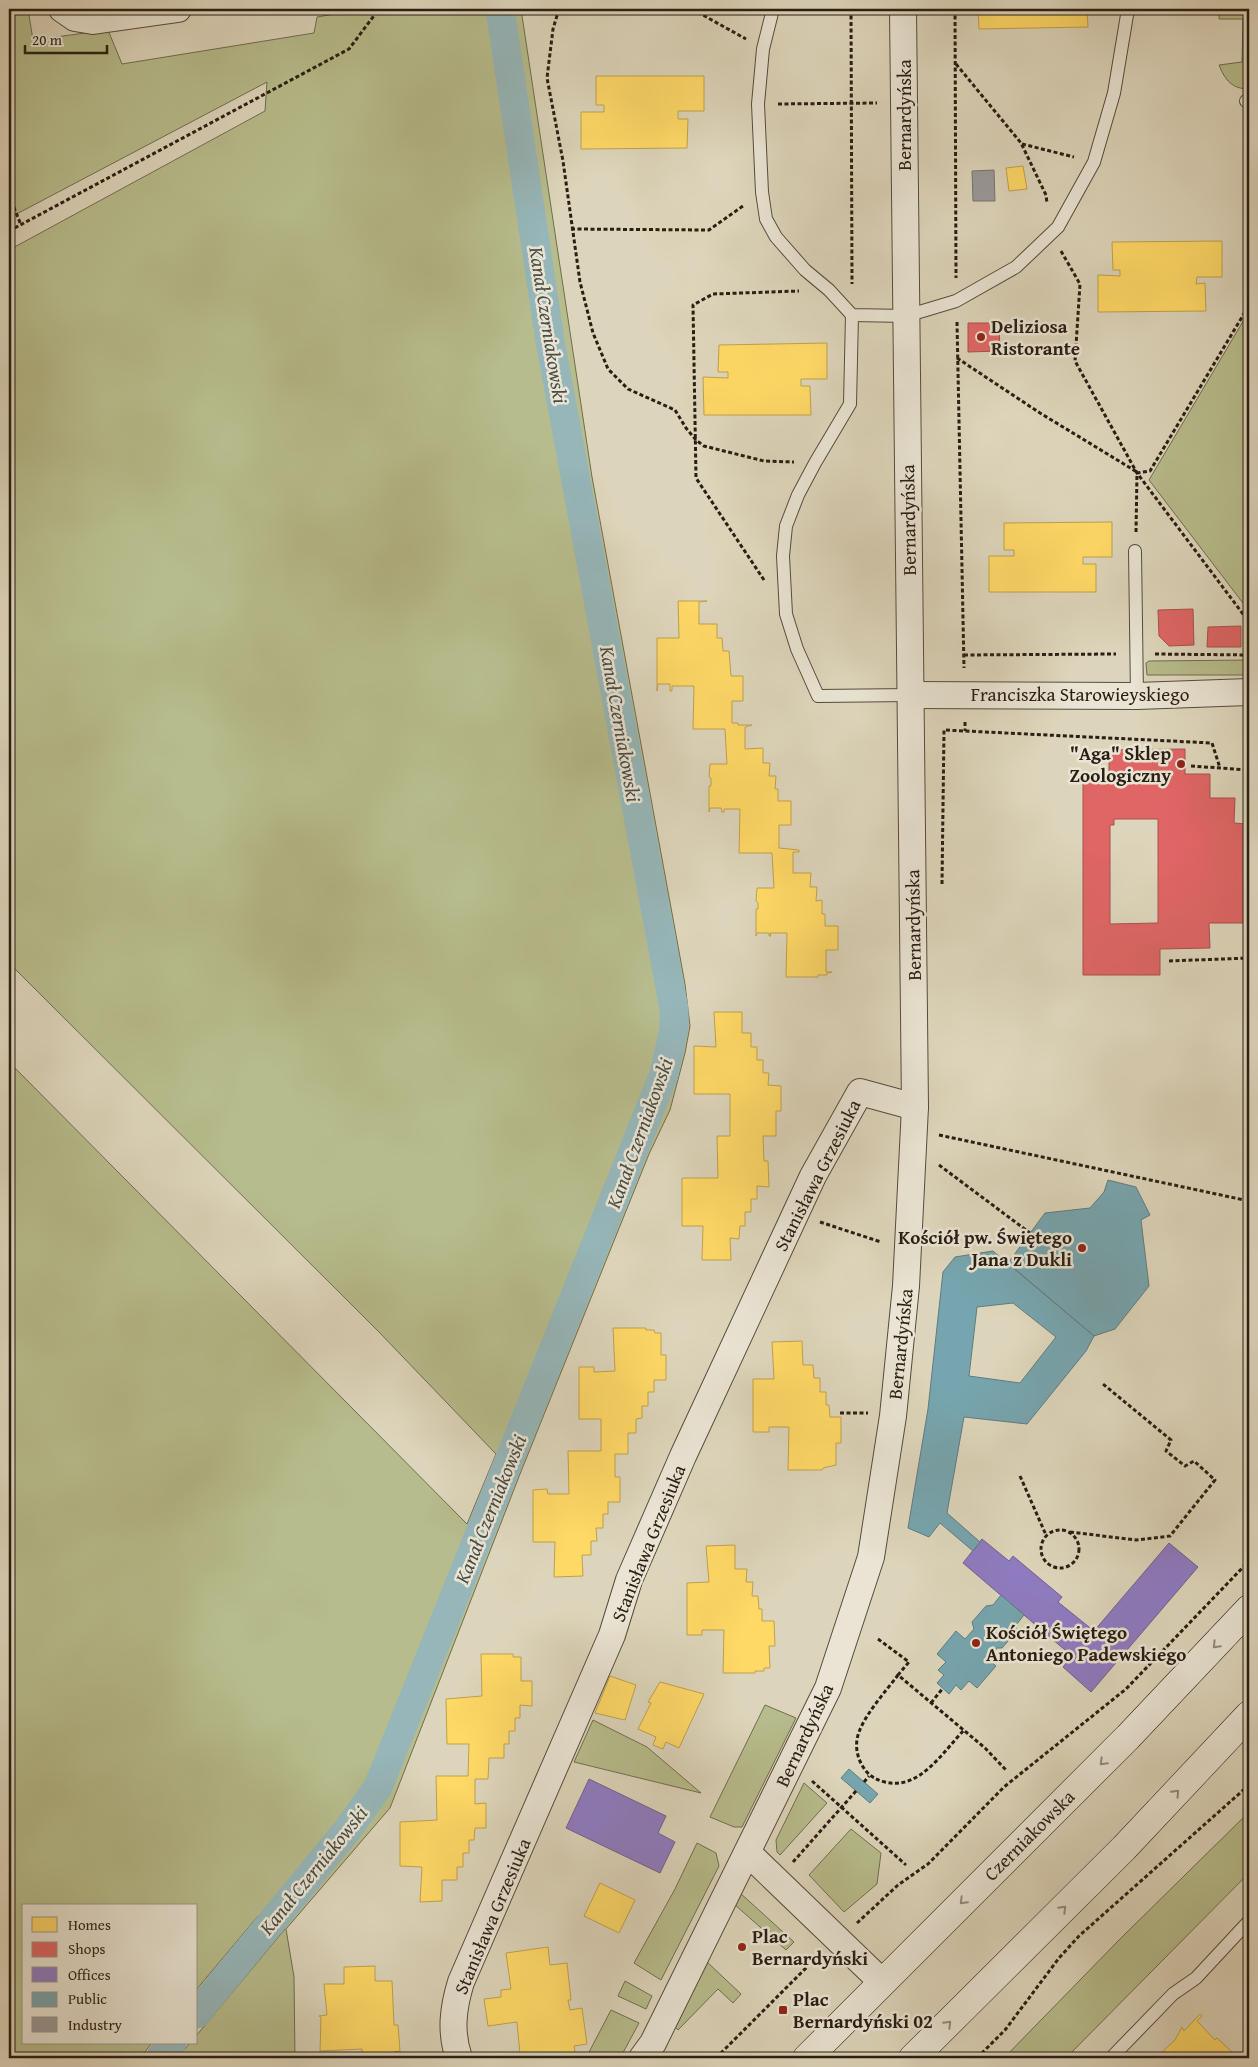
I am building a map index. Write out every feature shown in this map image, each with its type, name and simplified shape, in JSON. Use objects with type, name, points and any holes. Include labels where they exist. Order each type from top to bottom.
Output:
[{"type":"main road","name":"Czerniakowska","points":[[806,2058],[1128,1737],[1249,1610]]},
{"type":"main road","points":[[913,2058],[1124,1848],[1249,1716]]},
{"type":"street","points":[[62,9],[75,18],[92,21],[178,9]]},
{"type":"street","name":"Bernardyńska","points":[[748,1853],[828,1688],[871,1557],[893,1416],[908,1247],[914,1128],[903,9]]},
{"type":"street","name":"Franciszka Starowieyskiego","points":[[910,695],[1137,696],[1249,692]]},
{"type":"street","name":"Stanisława Grzesiuka","points":[[459,2058],[452,2023],[461,1982],[612,1635],[629,1580],[670,1484],[813,1176],[860,1092],[914,1128]]},
{"type":"street","points":[[642,2058],[653,2043],[748,1853],[882,1982]]},
{"type":"lane","points":[[773,9],[763,49],[758,104],[762,192],[766,218],[776,237],[805,270],[829,290],[852,315],[850,404],[798,495],[786,526],[783,580],[786,614],[797,649],[818,696],[910,695]]},
{"type":"lane","points":[[852,315],[906,316],[956,301],[1016,267],[1058,227],[1094,162],[1114,93],[1128,9]]},
{"type":"lane","points":[[1136,551],[1137,696]]},
{"type":"lane","points":[[1111,2058],[1173,1994],[1196,1978],[1249,1921]]},
{"type":"path","points":[[9,231],[350,49],[379,9]]},
{"type":"path","points":[[559,9],[553,29],[547,78],[563,161],[580,282],[593,333],[608,369],[628,389],[675,410],[696,440],[704,446],[764,460],[815,463]]},
{"type":"path","points":[[692,9],[763,49]]},
{"type":"path","points":[[851,9],[852,315]]},
{"type":"path","points":[[955,9],[956,301],[964,695]]},
{"type":"path","points":[[955,63],[1021,143],[1046,195],[1050,234],[1080,284],[1075,361],[1137,473],[1249,622]]},
{"type":"path","points":[[758,104],[852,102],[903,104]]},
{"type":"path","points":[[1021,143],[1094,162]]},
{"type":"path","points":[[572,228],[709,230],[762,192]]},
{"type":"path","points":[[9,195],[21,225]]},
{"type":"path","points":[[786,614],[696,478],[693,305],[713,294],[829,290]]},
{"type":"path","points":[[957,358],[1040,413],[1137,473],[1150,471],[1245,312],[1249,315]]},
{"type":"path","points":[[1136,551],[1137,473]]},
{"type":"path","points":[[964,655],[1136,653],[1249,655]]},
{"type":"path","points":[[942,886],[944,730],[1212,743],[1220,768]]},
{"type":"path","points":[[1192,766],[1249,770]]},
{"type":"path","points":[[1169,961],[1249,958]]},
{"type":"path","points":[[914,1128],[1249,1201]]},
{"type":"path","points":[[914,1128],[1030,1233]]},
{"type":"path","points":[[797,1214],[881,1242],[908,1247]]},
{"type":"path","points":[[1070,1532],[1078,1542],[1078,1554],[1071,1564],[1060,1568],[1047,1564],[1041,1553],[1042,1540],[1046,1535],[1057,1530],[1136,1540],[1170,1536],[1215,1480],[1194,1462],[1185,1466],[1166,1451],[1171,1440],[1103,1384]]},
{"type":"path","points":[[1020,1476],[1046,1535]]},
{"type":"path","points":[[856,1924],[898,1885],[928,1864],[1004,1787],[1126,1689],[1249,1561]]},
{"type":"path","points":[[878,1639],[909,1662],[864,1722],[857,1738],[858,1758],[869,1776],[889,1783],[900,1784],[912,1780],[923,1774],[964,1730]]},
{"type":"path","points":[[898,1675],[964,1730],[1006,1770]]},
{"type":"path","points":[[931,1702],[943,1688]]},
{"type":"path","points":[[864,1782],[869,1776]]},
{"type":"path","points":[[978,2058],[1005,2030],[1059,1958],[1079,1936],[1249,1785]]},
{"type":"path","points":[[776,1880],[856,1791]]},
{"type":"path","points":[[716,2058],[808,1966],[822,1956]]},
{"type":"green space","points":[[9,9],[28,9],[33,40],[108,30],[122,64],[314,33],[317,17],[365,9],[521,9],[592,477],[685,984],[690,1026],[670,1110],[649,1154],[520,1474],[390,1808],[286,1929],[294,1977],[295,2058],[177,2058],[189,2044],[198,2044],[198,2034],[285,1929],[258,1916],[198,1988],[198,1904],[22,1904],[22,2044],[151,2044],[140,2058],[9,2058],[9,1062],[467,1524],[496,1454],[378,1331],[9,963],[9,250],[265,111],[267,82],[9,218]]},
{"type":"green space","points":[[1219,9],[1249,9],[1249,89],[1243,89],[1230,83],[1219,65],[1242,62],[1243,19],[1219,19]]},
{"type":"green space","points":[[1245,318],[1249,318],[1249,611],[1149,480]]},
{"type":"green space","points":[[1249,660],[1249,675],[1147,675],[1146,663],[1149,661]]},
{"type":"green space","points":[[765,1705],[796,1718],[742,1827],[734,1827],[710,1817]]},
{"type":"green space","points":[[593,1720],[647,1747],[701,1793],[574,1762]]},
{"type":"green space","points":[[804,1783],[827,1803],[780,1855],[777,1852],[776,1840]]},
{"type":"green space","points":[[1249,1812],[1249,1873],[1066,2058],[1004,2058],[1120,1939]]},
{"type":"green space","points":[[851,1829],[881,1853],[877,1884],[844,1912],[809,1875]]},
{"type":"green space","points":[[697,1843],[716,1853],[719,1866],[661,1980],[634,1963],[675,1889]]},
{"type":"green space","points":[[739,1892],[794,1942],[786,1950],[734,1904]]},
{"type":"green space","points":[[706,1961],[741,1994],[733,2003],[718,1989],[678,2030],[673,2025]]},
{"type":"green space","points":[[625,1981],[652,1996],[646,2009],[618,1996]]},
{"type":"green space","points":[[611,2010],[639,2023],[624,2051],[617,2058],[586,2058]]},
{"type":"building: Homes","points":[[978,9],[1087,9],[1088,27],[979,29]]},
{"type":"building: Homes","points":[[596,76],[704,76],[704,111],[678,111],[678,119],[688,119],[687,148],[581,149],[581,112],[604,112],[604,105],[596,105]]},
{"type":"building: Homes","points":[[1023,166],[1027,189],[1009,191],[1006,168]]},
{"type":"building: Homes","points":[[1222,241],[1222,277],[1197,277],[1196,284],[1205,283],[1206,311],[1098,312],[1098,275],[1120,276],[1120,270],[1113,270],[1112,242]]},
{"type":"building: Homes","points":[[827,343],[827,379],[801,379],[801,386],[810,386],[811,415],[704,415],[703,377],[728,378],[728,372],[718,372],[719,345]]},
{"type":"building: Homes","points":[[1112,522],[1112,557],[1083,557],[1083,564],[1096,564],[1096,592],[989,592],[989,556],[1014,556],[1014,550],[1004,550],[1004,523]]},
{"type":"building: Homes","points":[[678,601],[707,601],[699,602],[699,624],[717,624],[717,638],[722,638],[723,651],[729,651],[731,676],[743,676],[743,701],[732,701],[732,723],[752,725],[745,727],[745,749],[763,748],[763,763],[770,763],[769,776],[776,776],[775,789],[778,789],[778,801],[791,801],[791,825],[779,825],[779,848],[799,850],[799,852],[793,852],[793,873],[811,873],[810,887],[817,887],[816,901],[822,900],[822,914],[825,914],[825,926],[838,926],[838,950],[826,950],[826,972],[832,972],[827,973],[827,975],[818,975],[818,977],[786,977],[787,933],[770,933],[771,936],[769,936],[769,933],[757,933],[756,936],[757,888],[774,888],[772,853],[739,853],[740,809],[724,809],[724,812],[722,812],[721,808],[710,808],[709,812],[710,764],[727,764],[725,729],[693,729],[694,686],[672,686],[672,691],[670,691],[670,684],[658,684],[657,691],[657,638],[679,638]]},
{"type":"building: Homes","points":[[714,1012],[742,1012],[742,1033],[751,1033],[751,1047],[757,1047],[757,1060],[763,1060],[763,1073],[769,1073],[768,1085],[781,1086],[781,1111],[776,1111],[776,1136],[763,1136],[764,1161],[768,1161],[769,1187],[757,1186],[757,1199],[751,1199],[751,1212],[745,1212],[745,1226],[740,1226],[739,1239],[730,1238],[731,1260],[702,1260],[703,1226],[682,1226],[682,1178],[718,1178],[717,1136],[730,1136],[730,1094],[694,1094],[694,1046],[716,1047]]},
{"type":"building: Homes","points":[[613,1328],[646,1328],[646,1330],[654,1330],[655,1333],[661,1333],[661,1355],[666,1355],[666,1380],[654,1380],[654,1392],[648,1392],[648,1406],[642,1406],[642,1418],[636,1419],[636,1433],[628,1433],[628,1454],[615,1454],[615,1477],[620,1477],[620,1502],[608,1502],[608,1514],[603,1514],[603,1528],[596,1528],[597,1541],[591,1541],[591,1555],[582,1555],[583,1576],[554,1577],[555,1542],[533,1542],[533,1490],[547,1489],[548,1494],[569,1494],[568,1451],[601,1451],[601,1419],[579,1419],[579,1367],[594,1367],[594,1372],[615,1371]]},
{"type":"building: Homes","points":[[802,1341],[803,1365],[813,1365],[814,1378],[820,1378],[820,1392],[826,1392],[826,1405],[829,1405],[830,1417],[841,1417],[841,1443],[836,1443],[836,1465],[823,1468],[822,1470],[788,1470],[789,1427],[769,1427],[769,1432],[753,1432],[753,1379],[774,1379],[772,1342]]},
{"type":"building: Homes","points":[[735,1545],[735,1569],[747,1569],[746,1582],[753,1582],[752,1596],[758,1596],[759,1609],[762,1609],[762,1621],[774,1621],[775,1646],[769,1646],[770,1668],[764,1668],[764,1671],[755,1671],[755,1673],[723,1673],[724,1630],[702,1630],[702,1635],[687,1635],[687,1583],[709,1582],[706,1546]]},
{"type":"building: Homes","points":[[481,1654],[513,1654],[513,1657],[521,1657],[521,1681],[532,1681],[532,1706],[520,1705],[520,1718],[515,1718],[515,1731],[509,1731],[509,1744],[504,1744],[504,1758],[489,1758],[488,1779],[475,1779],[475,1804],[486,1803],[486,1828],[475,1828],[474,1840],[469,1840],[469,1853],[463,1853],[463,1867],[457,1867],[457,1880],[442,1880],[442,1901],[420,1902],[422,1867],[400,1866],[400,1822],[437,1820],[436,1776],[468,1776],[469,1744],[447,1744],[446,1699],[482,1696]]},
{"type":"building: Homes","points":[[610,1676],[636,1685],[625,1720],[595,1713]]},
{"type":"building: Homes","points":[[660,1682],[704,1694],[679,1748],[666,1742],[663,1749],[653,1745],[656,1737],[638,1729],[651,1703],[648,1702]]},
{"type":"building: Homes","points":[[600,1883],[635,1900],[619,1933],[584,1916]]},
{"type":"building: Homes","points":[[548,1947],[550,1965],[567,1963],[571,2000],[568,2000],[570,2010],[582,2008],[587,2044],[574,2046],[576,2058],[532,2058],[531,2053],[520,2054],[517,2022],[488,2026],[484,1999],[501,1997],[501,1990],[511,1989],[506,1953]]},
{"type":"building: Homes","points":[[375,1966],[375,1981],[392,1981],[394,2025],[398,2025],[400,2051],[394,2052],[394,2058],[374,2058],[374,2055],[362,2055],[362,2049],[320,2051],[321,2017],[319,2016],[327,2015],[324,1984],[344,1984],[344,1967]]},
{"type":"building: Homes","points":[[1200,2014],[1202,2016],[1197,2021],[1215,2040],[1217,2038],[1234,2054],[1231,2056],[1233,2058],[1156,2058],[1175,2040],[1182,2027],[1184,2031]]},
{"type":"building: Shops","points":[[968,323],[999,323],[1000,351],[968,352]]},
{"type":"building: Shops","points":[[1193,609],[1194,645],[1169,646],[1159,636],[1158,610]]},
{"type":"building: Shops","points":[[1241,626],[1241,647],[1207,647],[1208,627]]},
{"type":"building: Shops","points":[[1185,749],[1185,774],[1210,774],[1210,798],[1235,798],[1234,823],[1246,824],[1246,923],[1209,923],[1210,948],[1160,949],[1160,975],[1083,975],[1083,774],[1109,774],[1109,750]],"holes":[[[1114,819],[1158,819],[1158,923],[1110,924],[1110,825],[1114,825]]]},
{"type":"building: Offices","points":[[982,1539],[1009,1561],[1013,1556],[1062,1597],[1058,1602],[1094,1631],[1169,1543],[1198,1567],[1091,1692],[1063,1667],[1072,1656],[963,1563]]},
{"type":"building: Offices","points":[[589,1779],[666,1816],[658,1833],[675,1842],[660,1873],[566,1828]]},
{"type":"building: Public","name":"Kościół pw. Świętego Jana z Dukli","points":[[1108,1180],[1136,1187],[1150,1215],[1141,1220],[1149,1286],[1115,1329],[1094,1336],[1008,1263],[1045,1213],[1090,1208],[1104,1192]]},
{"type":"building: Public","points":[[993,1251],[1094,1336],[1086,1351],[1027,1424],[964,1417],[947,1513],[980,1542],[973,1551],[940,1523],[929,1537],[908,1528],[928,1409],[943,1272],[955,1257]],"holes":[[[1013,1303],[1056,1337],[1020,1383],[969,1376],[977,1307]]]},
{"type":"building: Public","name":"Kościół Świętego Antoniego Padewskiego","points":[[1001,1595],[1024,1615],[1016,1625],[1017,1631],[1002,1648],[997,1648],[988,1659],[996,1666],[977,1688],[969,1681],[961,1690],[956,1685],[949,1694],[937,1683],[944,1675],[938,1670],[946,1662],[937,1654],[956,1631],[965,1639],[974,1629],[972,1622],[986,1606],[993,1605]]},
{"type":"building: Public","points":[[849,1769],[878,1794],[870,1803],[841,1778]]},
{"type":"building: Industry","points":[[994,170],[995,201],[973,201],[972,171]]},
{"type":"waterway","name":"Kanał Czerniakowski","points":[[198,2012],[348,1829],[378,1787],[664,1074],[674,1029],[674,1009],[550,341],[500,9]]},
{"type":"waterway","name":"Kanał Czerniakowski","points":[[160,2058],[171,2044]]},
{"type":"place","name":"Deliziosa Ristorante","points":[[981,337]]},
{"type":"place","name":"\"Aga\" Sklep Zoologiczny","points":[[1181,764]]},
{"type":"place","name":"Kościół pw. Świętego Jana z Dukli","points":[[1082,1248]]},
{"type":"place","name":"Kościół Świętego Antoniego Padewskiego","points":[[976,1643]]},
{"type":"place","name":"Plac Bernardyński","points":[[742,1947]]},
{"type":"place","name":"Plac Bernardyński 02","points":[[783,2010]]}]
